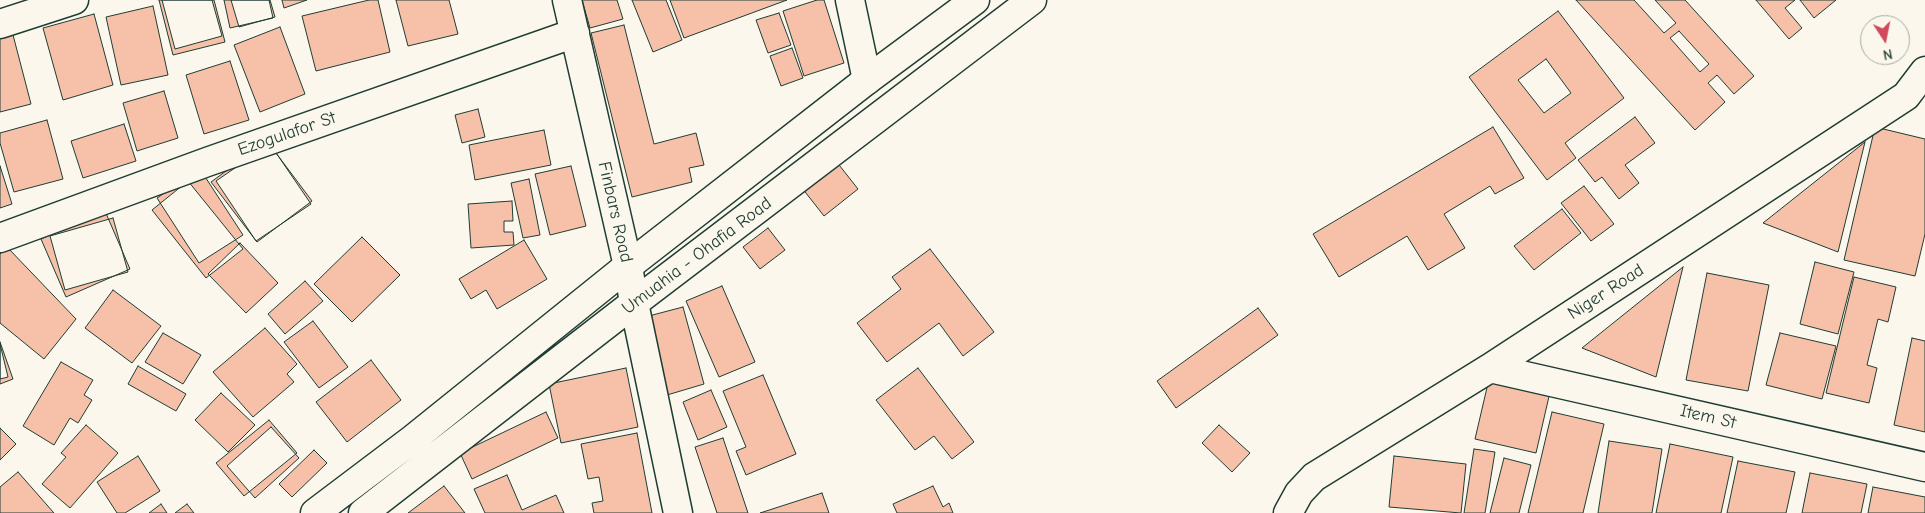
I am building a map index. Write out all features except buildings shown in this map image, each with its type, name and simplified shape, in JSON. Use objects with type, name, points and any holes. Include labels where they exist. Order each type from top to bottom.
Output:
[{"type":"street","points":[[0,24],[74,0]]},
{"type":"street","name":"Finbars Road","points":[[567,0],[628,266],[678,513]]},
{"type":"street","points":[[850,0],[867,80]]},
{"type":"street","name":"Umuahia - Ohafia Road","points":[[315,513],[413,439],[628,266],[867,80],[974,0]]},
{"type":"street","name":"Umuahia - Ohafia Road","points":[[363,513],[634,303],[1032,0]]},
{"type":"street","name":"Ezogulafor St","points":[[0,238],[206,162],[575,33]]},
{"type":"street","name":"Niger Road","points":[[1288,513],[1299,493],[1314,477],[1915,102],[1925,71]]},
{"type":"street","name":"Item St","points":[[1490,368],[1925,467]]}]
